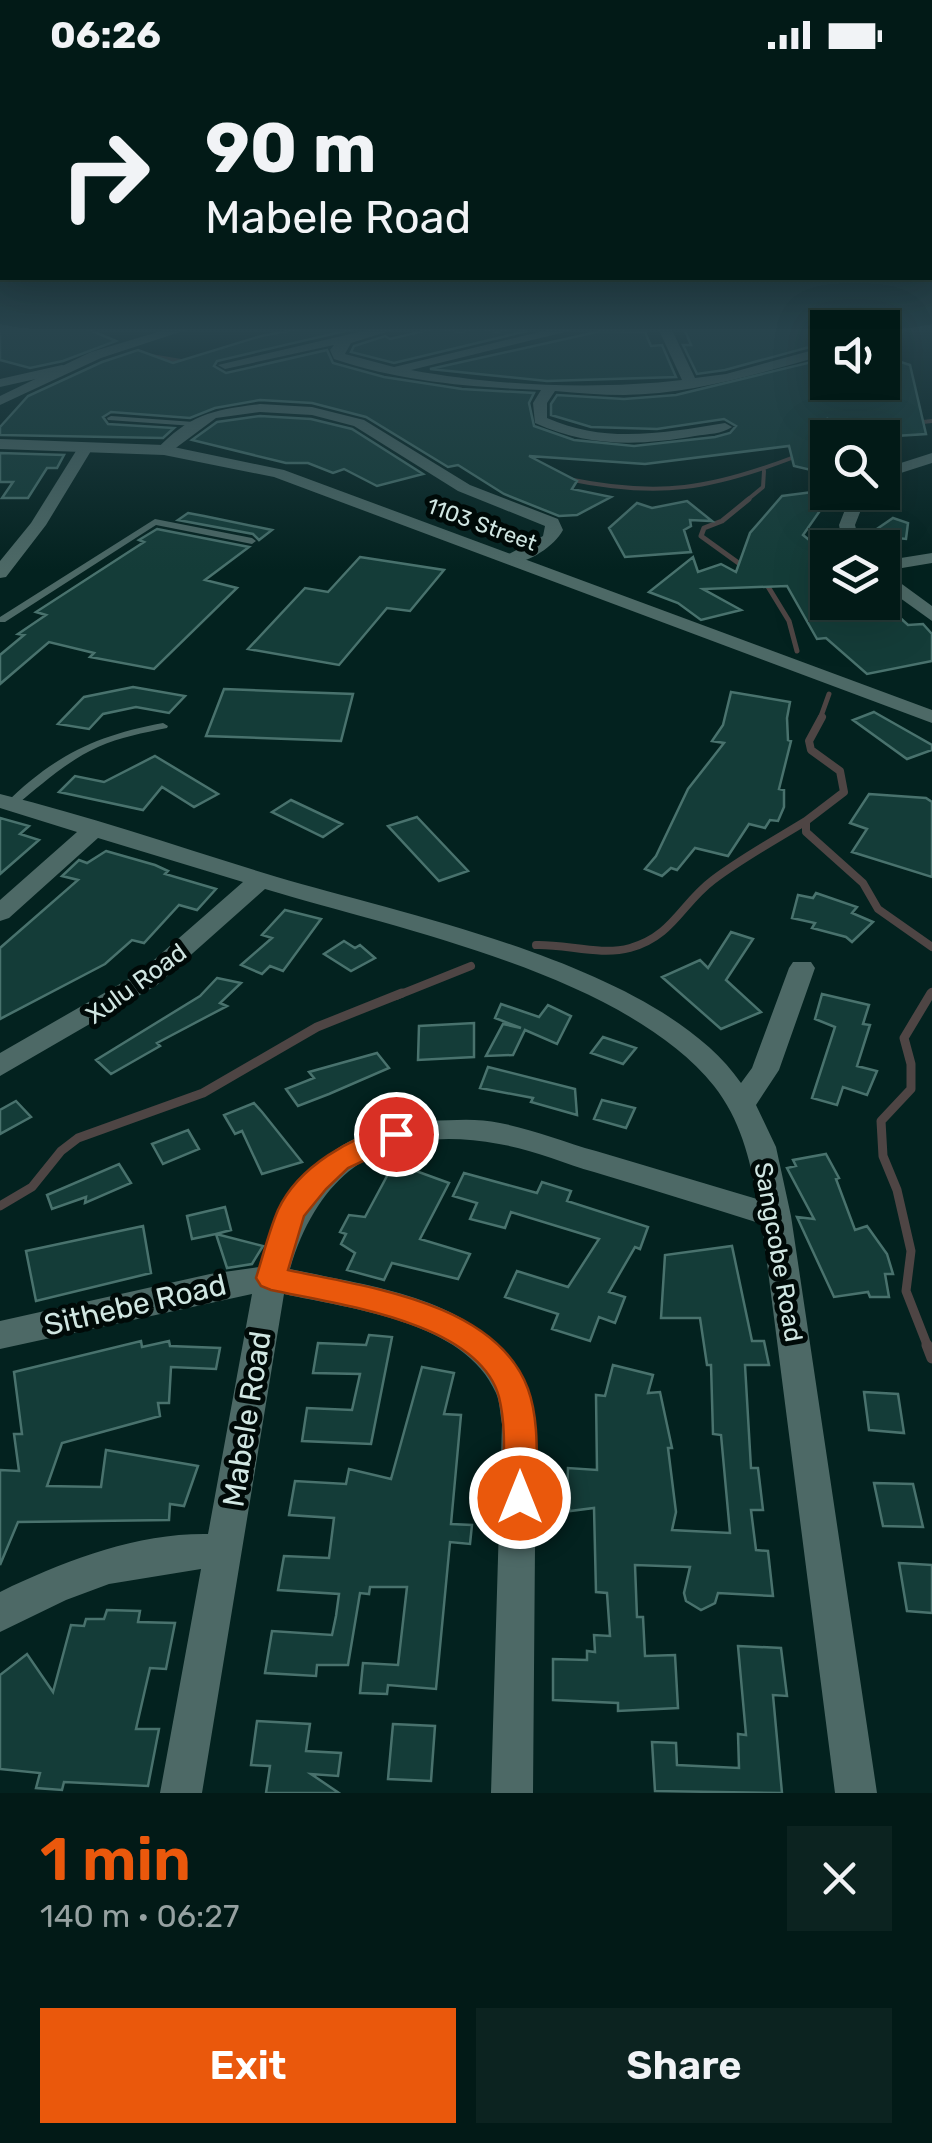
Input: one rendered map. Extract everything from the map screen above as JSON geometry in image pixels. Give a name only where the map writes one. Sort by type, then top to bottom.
[{"type":"street","points":[[164,450],[194,424],[213,414],[257,408]]},
{"type":"street","points":[[267,408],[312,411],[359,423],[464,488],[552,523],[555,530],[550,539],[513,559]]},
{"type":"street","points":[[540,408],[540,420],[569,433],[647,439],[726,427]]},
{"type":"street","name":"1103 Street","points":[[0,444],[164,450],[278,473],[932,717]]},
{"type":"street","points":[[0,573],[38,525],[86,446]]},
{"type":"street","points":[[900,468],[932,458]]},
{"type":"street","points":[[900,563],[932,558]]},
{"type":"street","points":[[900,590],[932,616]]},
{"type":"street","name":"Sangcobe Road","points":[[5,802],[527,960],[616,995],[681,1038],[741,1105],[760,1146],[776,1216],[856,1793]]},
{"type":"street","points":[[0,913],[93,830]]},
{"type":"street","name":"Xulu Road","points":[[0,1066],[148,980],[259,880]]},
{"type":"street","points":[[741,1105],[766,1070],[802,968]]},
{"type":"street","name":"Mabele Road","points":[[181,1793],[271,1278],[292,1212],[338,1160],[396,1134],[429,1129],[499,1133],[776,1216]]},
{"type":"street","points":[[271,1278],[412,1309],[478,1346],[495,1362],[513,1392],[521,1460],[512,1793]]},
{"type":"street","name":"Sithebe Road","points":[[0,1336],[210,1287],[271,1278]]},
{"type":"street","points":[[0,1613],[66,1581],[120,1565],[189,1550],[226,1552]]},
{"type":"lane","points":[[112,418],[194,424]]},
{"type":"lane","points":[[0,634],[5,623],[1,620],[155,522],[252,541]]},
{"type":"lane","points":[[5,802],[103,738],[163,726]]},
{"type":"building","points":[[17,408],[214,408],[190,418],[111,412],[103,417],[108,424],[174,428],[163,438],[0,435],[0,427]]},
{"type":"building","points":[[333,408],[530,408],[534,426],[574,440],[634,446],[715,437],[730,433],[736,426],[724,419],[657,429],[591,427],[551,415],[551,408],[920,408],[926,434],[900,436],[900,420],[810,420],[810,470],[794,466],[789,446],[645,464],[529,456],[577,481],[572,489],[611,497],[577,515],[559,516],[504,494],[458,465],[448,467],[366,417]]},
{"type":"building","points":[[260,416],[311,419],[352,429],[423,474],[377,486],[344,469],[333,473],[308,463],[286,463],[192,440],[217,422]]},
{"type":"building","points":[[0,453],[64,455],[57,468],[47,468],[28,498],[2,498],[13,482],[0,482]]},
{"type":"building","points":[[810,492],[810,510],[820,510],[803,535],[810,541],[810,620],[900,618],[908,625],[923,624],[932,634],[932,661],[867,674],[826,638],[817,639],[787,586],[703,589],[741,610],[701,620],[678,603],[649,592],[693,557],[698,572],[721,564],[736,572],[750,533],[782,496]]},
{"type":"building","points":[[687,501],[712,521],[690,520],[691,526],[684,530],[691,552],[625,557],[609,528],[637,503],[652,508]]},
{"type":"building","points":[[188,513],[272,530],[259,540],[253,534],[178,520]]},
{"type":"building","points":[[893,518],[908,523],[906,539],[900,538],[900,530],[875,530]]},
{"type":"building","points":[[157,529],[249,547],[205,580],[237,588],[154,669],[90,657],[94,653],[49,642],[0,684],[0,655],[24,635],[18,634],[46,615],[36,612],[144,542],[139,540]]},
{"type":"building","points":[[360,557],[444,570],[410,611],[387,608],[339,665],[248,649],[305,588],[328,592]]},
{"type":"building","points":[[133,687],[185,696],[169,713],[136,707],[103,714],[89,729],[58,724],[84,697]]},
{"type":"building","points":[[224,689],[353,694],[341,741],[206,736]]},
{"type":"building","points":[[731,692],[790,702],[787,718],[791,741],[779,789],[784,790],[784,807],[778,821],[770,820],[765,828],[749,824],[728,856],[695,848],[677,870],[671,868],[662,876],[645,869],[656,856],[688,789],[724,743],[712,741],[723,725]]},
{"type":"building","points":[[874,712],[932,745],[932,750],[907,759],[853,720]]},
{"type":"building","points":[[155,756],[218,794],[194,807],[162,787],[143,810],[59,792],[75,776],[104,782]]},
{"type":"building","points":[[869,794],[926,798],[932,802],[932,877],[852,852],[867,829],[850,823]]},
{"type":"building","points":[[291,800],[342,824],[323,837],[272,812]]},
{"type":"building","points":[[417,817],[468,871],[439,881],[388,826]]},
{"type":"building","points":[[0,818],[29,826],[20,834],[39,840],[0,874]]},
{"type":"building","points":[[106,851],[216,889],[197,910],[179,905],[144,943],[132,940],[105,964],[0,1019],[0,948],[78,880],[62,876],[79,860],[87,863]]},
{"type":"building","points":[[816,893],[857,907],[852,913],[873,922],[852,942],[812,928],[815,923],[792,918],[798,895],[813,898]]},
{"type":"building","points":[[285,910],[321,919],[283,971],[270,966],[262,974],[241,965],[272,938],[262,935]]},
{"type":"building","points":[[731,932],[753,939],[726,980],[761,1012],[721,1029],[662,977],[700,960],[708,968]]},
{"type":"building","points":[[344,941],[355,948],[360,945],[375,958],[351,971],[324,954]]},
{"type":"building","points":[[217,978],[241,983],[220,1003],[227,1006],[157,1043],[160,1046],[111,1074],[96,1060],[200,996]]},
{"type":"building","points":[[822,994],[869,1005],[863,1024],[870,1025],[857,1066],[877,1071],[867,1095],[843,1087],[837,1105],[812,1098],[835,1027],[815,1019]]},
{"type":"building","points":[[501,1004],[539,1017],[548,1005],[571,1016],[557,1044],[525,1030],[513,1055],[486,1056],[503,1024],[521,1028],[495,1018]]},
{"type":"building","points":[[474,1023],[474,1057],[418,1060],[419,1026]]},
{"type":"building","points":[[603,1037],[636,1048],[623,1064],[591,1053]]},
{"type":"building","points":[[377,1053],[389,1068],[329,1094],[298,1106],[286,1089],[314,1078],[309,1072]]},
{"type":"building","points":[[488,1067],[575,1089],[577,1115],[531,1102],[533,1098],[480,1088]]},
{"type":"building","points":[[602,1100],[635,1108],[626,1128],[594,1119]]},
{"type":"building","points":[[16,1101],[31,1117],[0,1134],[0,1110]]},
{"type":"building","points":[[254,1103],[302,1162],[262,1174],[242,1131],[235,1134],[224,1115]]},
{"type":"building","points":[[188,1130],[199,1149],[163,1164],[152,1144]]},
{"type":"building","points":[[826,1154],[839,1178],[836,1179],[855,1230],[867,1226],[887,1254],[893,1274],[885,1274],[889,1297],[870,1297],[868,1292],[834,1297],[797,1217],[814,1219],[787,1168],[796,1166],[793,1160]]},
{"type":"building","points":[[394,1163],[449,1183],[420,1239],[470,1254],[458,1279],[392,1263],[384,1280],[347,1270],[355,1253],[341,1244],[346,1234],[340,1232],[349,1215],[365,1217]]},
{"type":"building","points":[[119,1164],[131,1183],[85,1203],[86,1197],[52,1209],[47,1195]]},
{"type":"building","points":[[464,1173],[537,1193],[542,1182],[571,1191],[567,1201],[648,1227],[640,1249],[635,1247],[609,1292],[625,1297],[615,1323],[599,1317],[590,1341],[552,1329],[558,1314],[505,1297],[517,1271],[568,1287],[599,1239],[511,1212],[505,1228],[470,1219],[477,1203],[453,1196]]},
{"type":"building","points":[[225,1207],[231,1230],[192,1239],[187,1216]]},
{"type":"building","points":[[143,1226],[151,1273],[36,1301],[26,1251]]},
{"type":"building","points":[[216,1234],[263,1246],[252,1264],[227,1268]]},
{"type":"building","points":[[732,1246],[752,1341],[764,1341],[769,1365],[745,1365],[751,1468],[758,1468],[763,1510],[751,1510],[756,1550],[768,1551],[773,1596],[718,1593],[715,1603],[701,1610],[686,1601],[690,1567],[635,1565],[637,1617],[643,1617],[645,1656],[675,1655],[678,1708],[618,1711],[618,1703],[553,1700],[553,1659],[587,1660],[587,1651],[595,1652],[594,1635],[610,1636],[607,1593],[596,1592],[594,1508],[570,1511],[567,1495],[568,1468],[597,1470],[596,1395],[605,1396],[613,1365],[653,1375],[648,1393],[660,1392],[672,1448],[668,1448],[676,1512],[672,1530],[730,1533],[721,1435],[713,1434],[711,1365],[707,1365],[700,1318],[661,1318],[665,1255]]},
{"type":"building","points":[[369,1335],[392,1337],[371,1444],[302,1441],[307,1408],[352,1410],[360,1374],[313,1373],[318,1343],[366,1345]]},
{"type":"building","points":[[141,1341],[142,1347],[169,1341],[170,1346],[220,1348],[216,1369],[171,1367],[169,1403],[158,1403],[160,1416],[62,1443],[47,1486],[101,1487],[106,1450],[198,1466],[184,1506],[170,1504],[169,1520],[18,1522],[0,1565],[0,1470],[19,1471],[14,1434],[22,1434],[14,1372]]},
{"type":"building","points":[[422,1367],[454,1373],[444,1414],[461,1415],[451,1524],[472,1525],[470,1544],[450,1542],[436,1689],[388,1685],[387,1694],[360,1693],[363,1663],[398,1665],[407,1587],[370,1587],[369,1594],[360,1593],[348,1665],[317,1665],[316,1676],[265,1673],[272,1631],[332,1635],[336,1616],[339,1594],[278,1590],[284,1556],[329,1558],[334,1518],[289,1515],[295,1481],[346,1484],[349,1469],[391,1479]]},
{"type":"building","points":[[864,1392],[898,1394],[904,1433],[869,1430]]},
{"type":"building","points":[[874,1483],[913,1484],[923,1527],[883,1526]]},
{"type":"building","points":[[899,1563],[932,1565],[932,1613],[907,1611]]},
{"type":"building","points":[[107,1610],[140,1611],[138,1622],[175,1623],[166,1669],[150,1668],[136,1729],[159,1729],[148,1786],[64,1782],[62,1790],[36,1788],[40,1773],[0,1769],[0,1675],[27,1654],[53,1692],[71,1625],[84,1626],[86,1619],[104,1619]]},
{"type":"building","points":[[738,1646],[781,1648],[787,1696],[773,1695],[782,1793],[655,1791],[652,1742],[676,1743],[677,1765],[739,1768],[738,1734],[746,1735]]},
{"type":"building","points":[[257,1721],[310,1724],[306,1751],[341,1753],[338,1776],[311,1774],[339,1793],[266,1793],[270,1766],[251,1765]]},
{"type":"building","points":[[393,1724],[435,1726],[431,1781],[388,1779]]},
{"type":"waterway","points":[[914,423],[932,421]]},
{"type":"waterway","points":[[568,479],[630,488],[684,487],[738,476],[797,456]]},
{"type":"waterway","points":[[746,501],[763,487],[764,471]]},
{"type":"waterway","points":[[744,567],[701,536],[704,528],[722,521],[749,499]]},
{"type":"waterway","points":[[764,580],[789,621],[797,651]]},
{"type":"waterway","points":[[820,719],[829,694]]},
{"type":"waterway","points":[[806,821],[844,792],[840,771],[811,750],[809,741],[822,717]]},
{"type":"waterway","points":[[536,945],[607,951],[645,943],[667,928],[713,880],[806,821]]},
{"type":"waterway","points":[[806,821],[806,832],[863,883],[878,909],[932,947]]},
{"type":"waterway","points":[[396,996],[471,966]]},
{"type":"waterway","points":[[930,996],[932,992]]},
{"type":"waterway","points":[[0,1206],[32,1187],[61,1151],[78,1138],[203,1093],[317,1027],[402,993]]},
{"type":"waterway","points":[[928,1347],[906,1291],[911,1251],[897,1190],[883,1156],[881,1121],[911,1089],[911,1064],[904,1038],[931,993]]},
{"type":"waterway","points":[[927,1345],[932,1358]]},
{"type":"route","points":[[396,1134],[338,1160],[316,1182],[292,1212],[280,1238],[271,1278],[412,1309],[478,1346],[495,1362],[513,1392],[519,1424],[520,1498]]}]
